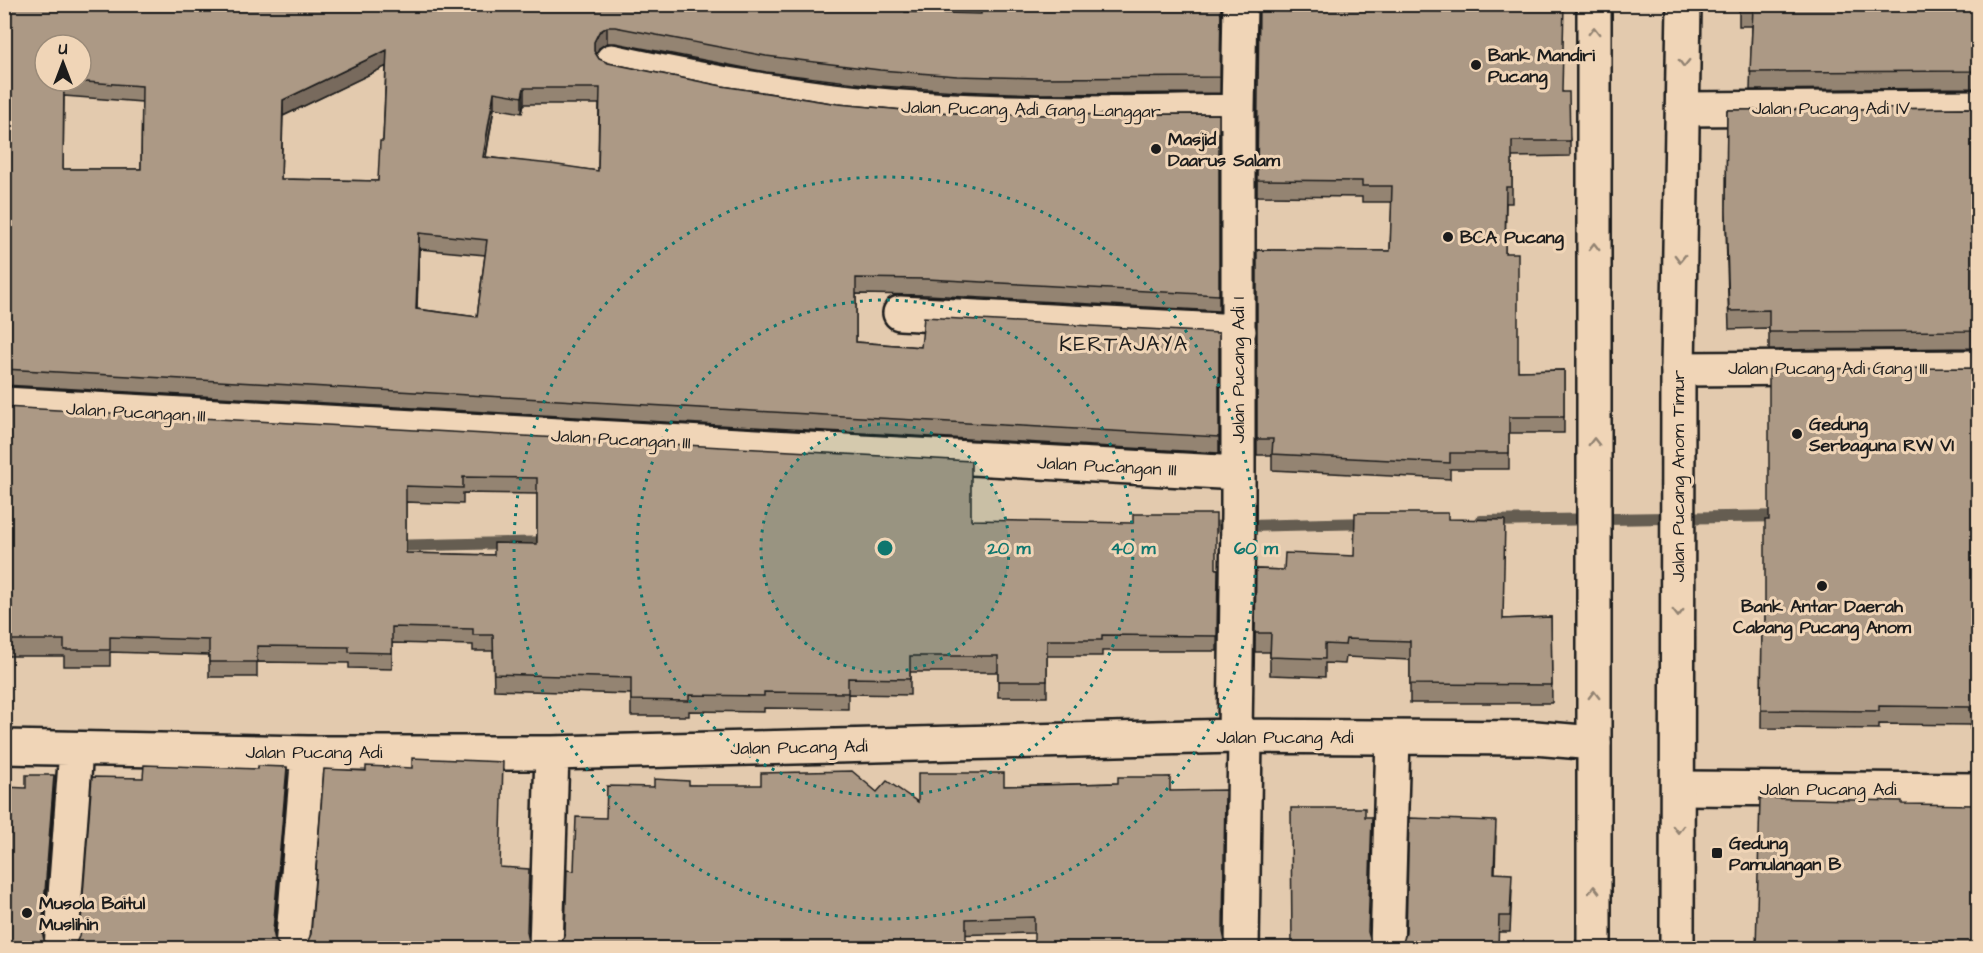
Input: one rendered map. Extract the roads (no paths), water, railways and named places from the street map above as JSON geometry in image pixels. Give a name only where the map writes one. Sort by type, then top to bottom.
[{"type":"street","name":"Jalan Pucang Adi I","points":[[1240,4],[1238,525],[1242,948]]},
{"type":"street","points":[[1594,4],[1594,948]]},
{"type":"street","name":"Jalan Pucang Anom Timur","points":[[1677,948],[1678,369],[1684,4]]},
{"type":"street","name":"Jalan Pucang Adi Gang Langgar","points":[[612,61],[687,78],[790,94],[915,108],[1060,113],[1238,111]]},
{"type":"street","name":"Jalan Pucang Adi IV","points":[[1683,109],[1978,107]]},
{"type":"street","points":[[900,313],[1239,331]]},
{"type":"street","name":"Jalan Pucang Adi Gang III","points":[[1678,369],[1978,367]]},
{"type":"street","name":"Jalan Pucangan III","points":[[4,404],[1238,473]]},
{"type":"street","name":"Jalan Pucang Adi","points":[[4,747],[309,753],[552,753],[1240,736],[1535,738],[1594,742]]},
{"type":"street","points":[[1387,948],[1393,737]]},
{"type":"street","points":[[61,948],[76,750]]},
{"type":"street","points":[[292,948],[309,753]]},
{"type":"street","points":[[546,948],[552,753]]},
{"type":"street","name":"Jalan Pucang Adi","points":[[1678,788],[1978,790]]},
{"type":"waterway","points":[[1481,521],[1785,516]]},
{"type":"waterway","points":[[1202,527],[1371,523]]},
{"type":"waterway","points":[[390,546],[552,542]]},
{"type":"place","name":"Bank Mandiri Pucang","points":[[1476,65]]},
{"type":"place","name":"Masjid Daarus Salam","points":[[1156,149]]},
{"type":"place","name":"BCA Pucang","points":[[1448,237]]},
{"type":"place","name":"Gedung Serbaguna RW VI","points":[[1797,434]]},
{"type":"place","name":"Bank Antar Daerah Cabang Pucang Anom","points":[[1822,586]]},
{"type":"place","name":"Gedung Pamulangan B","points":[[1717,853]]},
{"type":"place","name":"Musola Baitul Muslihin","points":[[27,913]]},
{"type":"district","name":"KERTAJAYA","points":[[1124,344]]}]
